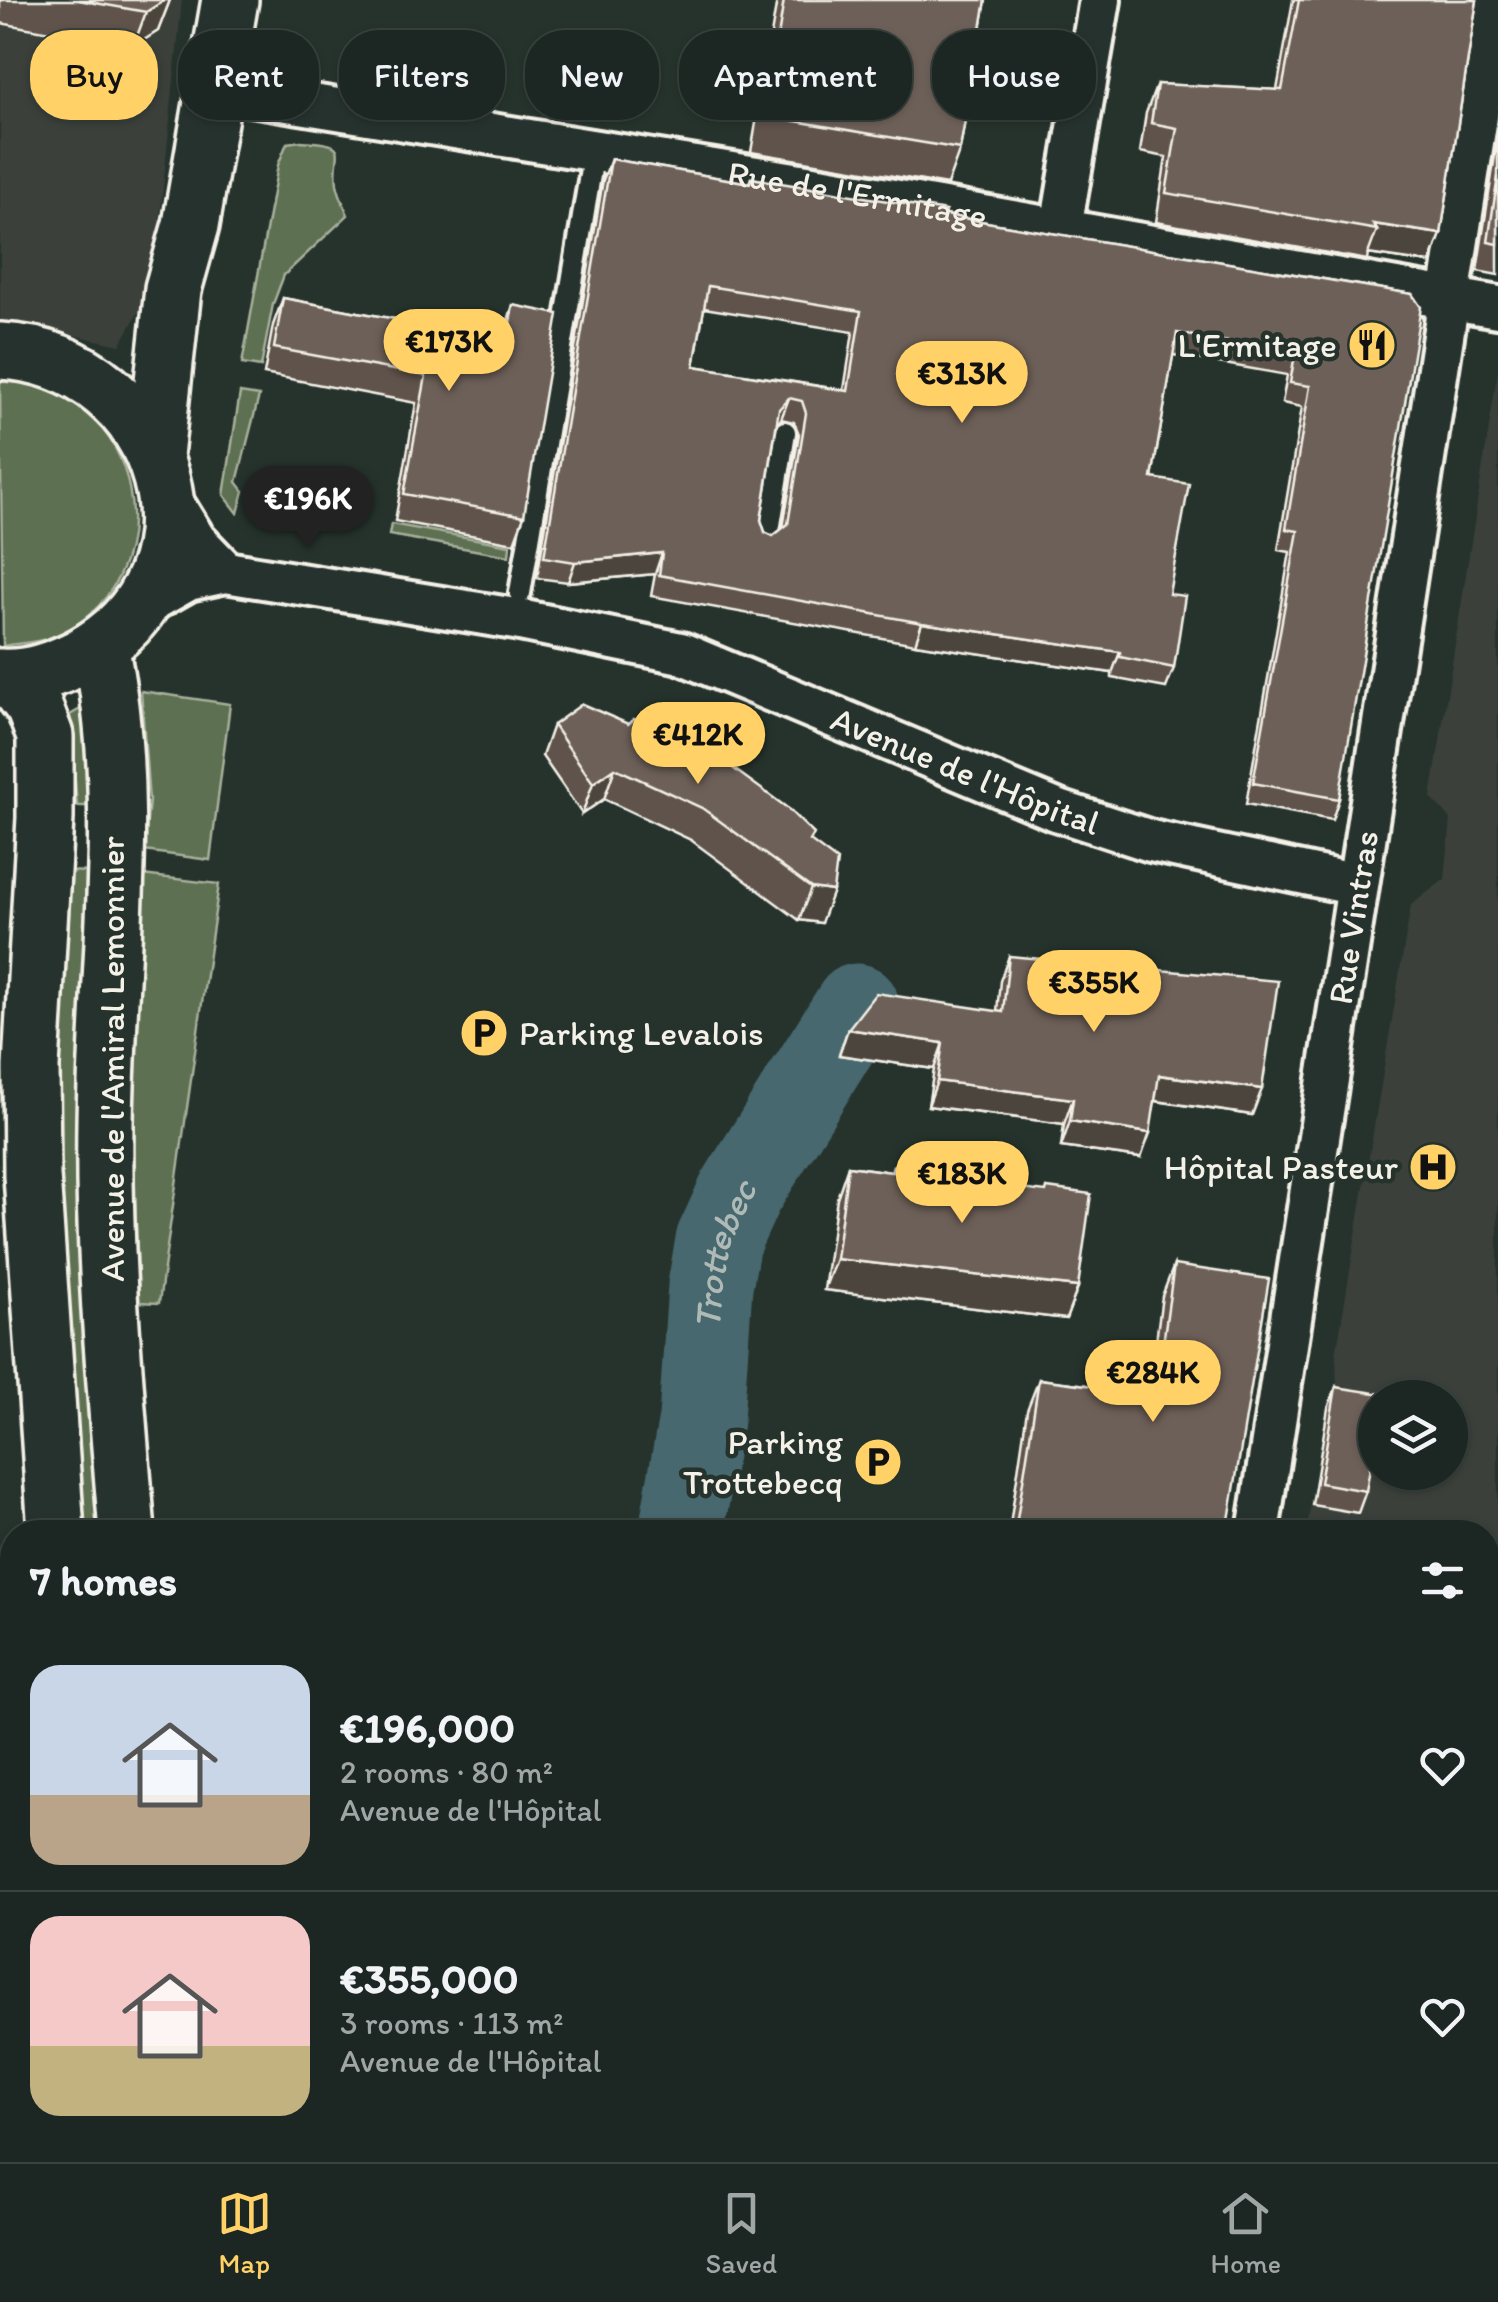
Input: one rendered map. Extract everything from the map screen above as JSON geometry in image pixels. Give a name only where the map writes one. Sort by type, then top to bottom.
[{"type":"main road","points":[[225,30],[230,0]]},
{"type":"main road","points":[[6,677],[58,668],[117,628],[160,557],[166,523],[160,472],[174,290],[191,225],[209,120]]},
{"type":"main road","points":[[93,378],[152,324],[174,290]]},
{"type":"main road","points":[[0,351],[34,354],[93,378],[130,412],[160,472]]},
{"type":"main road","name":"Avenue de l'Amiral Lemonnier","points":[[117,628],[108,685],[116,859],[105,1126],[113,1356],[126,1520]]},
{"type":"main road","name":"Avenue de l'Amiral Lemonnier","points":[[6,677],[34,708],[45,736],[45,818],[31,1049],[32,1175],[55,1520]]},
{"type":"street","points":[[1062,228],[1100,0]]},
{"type":"street","name":"Rue Vintras","points":[[1260,1520],[1495,0]]},
{"type":"street","name":"Rue de l'Ermitage","points":[[319,106],[1062,228],[1498,307]]},
{"type":"street","points":[[160,472],[196,540],[226,572]]},
{"type":"street","name":"Avenue de l'Hôpital","points":[[117,628],[188,580],[226,572],[515,619],[681,653],[1056,810],[1151,842],[1357,885]]},
{"type":"lane","points":[[520,593],[594,151]]},
{"type":"lane","points":[[767,543],[785,432]]},
{"type":"shaded area","points":[[0,0],[182,0],[153,286],[120,345],[41,328],[0,331]]},
{"type":"shaded area","name":"Hôpital Pasteur","points":[[1498,370],[1498,1520],[1308,1520],[1328,1408],[1337,1388],[1336,1355],[1411,905],[1445,879],[1451,819],[1431,798]]},
{"type":"green space","points":[[301,141],[335,147],[337,184],[348,215],[284,275],[273,304],[261,367],[242,364],[278,165],[287,143]]},
{"type":"green space","points":[[0,382],[49,390],[88,413],[115,448],[130,490],[131,534],[119,577],[92,613],[49,638],[3,646]]},
{"type":"green space","points":[[240,393],[259,396],[237,482],[244,491],[238,513],[224,495]]},
{"type":"green space","points":[[391,524],[510,545],[509,556],[389,535]]},
{"type":"green space","points":[[141,691],[230,704],[210,860],[144,851],[149,801]]},
{"type":"green space","points":[[82,708],[90,710],[96,806],[77,806],[70,715]]},
{"type":"green space","points":[[69,871],[86,872],[81,1108],[101,1520],[80,1520],[59,1202],[58,1005]]},
{"type":"green space","points":[[142,875],[219,884],[159,1303],[139,1302],[130,1072]]},
{"type":"building","points":[[78,0],[165,0],[146,12]]},
{"type":"building","points":[[784,0],[986,0],[981,30],[932,30],[932,120],[965,120],[960,149],[789,120],[912,120],[912,30],[779,30]]},
{"type":"building","points":[[1299,0],[1477,0],[1441,234],[1373,224],[1377,230],[1166,193],[1177,128],[1151,123],[1157,84],[1282,90]]},
{"type":"building","points":[[611,159],[750,183],[751,178],[829,191],[946,211],[945,215],[1412,294],[1421,307],[1339,799],[1253,783],[1298,531],[1286,529],[1310,386],[1290,383],[1295,354],[1177,333],[1152,478],[1189,484],[1169,594],[1185,596],[1174,668],[1120,657],[1120,652],[922,623],[659,575],[662,553],[575,562],[544,557]],"holes":[[[708,286],[861,311],[848,391],[694,366]],[[789,398],[802,401],[806,413],[788,524],[773,536],[765,532],[761,520],[779,409]]]},
{"type":"building","points":[[1498,176],[1498,244],[1488,242]]},
{"type":"building","points":[[283,298],[507,340],[513,305],[558,314],[524,516],[404,494],[426,376],[274,348]]},
{"type":"building","points":[[582,704],[628,724],[634,719],[719,758],[786,807],[814,834],[810,841],[837,861],[833,891],[811,888],[702,808],[615,768],[593,783],[553,725]]},
{"type":"building","points":[[1009,956],[1278,981],[1262,1089],[1159,1075],[1150,1133],[1070,1121],[1073,1099],[937,1081],[943,1043],[848,1029],[876,993],[1003,1012]]},
{"type":"building","points":[[848,1166],[892,1172],[893,1166],[979,1177],[978,1184],[1091,1194],[1078,1287],[836,1259]]},
{"type":"building","points":[[1174,1265],[1269,1279],[1229,1520],[1017,1520],[1039,1379],[1156,1394]]},
{"type":"building","points":[[1336,1387],[1358,1390],[1358,1490],[1320,1483]]},
{"type":"waterway","name":"Trottebec","points":[[683,1520],[701,1419],[710,1286],[718,1241],[740,1193],[857,1006]]},
{"type":"place","name":"L'Ermitage","points":[[1372,345]]},
{"type":"place","name":"Parking Levalois","points":[[484,1033]]},
{"type":"place","name":"Hôpital Pasteur","points":[[1433,1167]]},
{"type":"place","name":"Parking Trottebecq","points":[[878,1462]]}]
